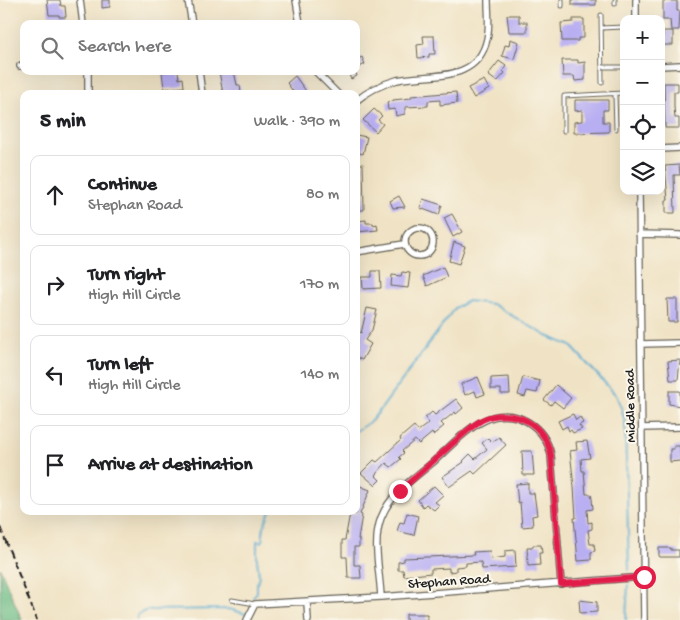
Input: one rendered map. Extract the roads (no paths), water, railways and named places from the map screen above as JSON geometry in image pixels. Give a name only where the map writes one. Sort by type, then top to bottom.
[{"type":"street","points":[[80,0],[82,20]]},
{"type":"street","points":[[188,0],[191,20]]},
{"type":"street","points":[[296,0],[299,20]]},
{"type":"street","points":[[360,98],[368,92],[388,83],[399,80],[450,75],[466,69],[480,56],[487,39],[488,0]]},
{"type":"street","points":[[636,0],[636,15]]},
{"type":"street","points":[[665,66],[680,65]]},
{"type":"street","points":[[88,75],[88,90]]},
{"type":"street","points":[[200,75],[201,90]]},
{"type":"street","points":[[319,75],[334,90]]},
{"type":"street","points":[[665,149],[680,148]]},
{"type":"street","name":"Middle Road","points":[[638,195],[644,620]]},
{"type":"street","points":[[417,228],[422,228],[430,233],[433,242],[431,251],[418,257],[409,253],[404,244],[406,236],[413,229],[417,228]]},
{"type":"street","points":[[639,234],[680,235]]},
{"type":"street","points":[[360,251],[404,244]]},
{"type":"street","points":[[641,344],[680,343]]},
{"type":"street","points":[[381,597],[377,540],[380,523],[386,508],[400,491],[475,424],[500,415],[518,417],[533,425],[545,438],[549,446],[561,584]]},
{"type":"street","points":[[642,428],[680,428]]},
{"type":"street","name":"Stephan Road","points":[[255,604],[381,597],[644,577]]},
{"type":"street","points":[[307,602],[308,620]]},
{"type":"street","points":[[247,620],[255,604]]},
{"type":"lane","points":[[562,0],[562,6]]},
{"type":"lane","points":[[601,15],[602,83]]},
{"type":"lane","points":[[601,28],[620,27]]},
{"type":"lane","points":[[602,68],[620,67]]},
{"type":"lane","points":[[564,131],[564,96],[620,93]]},
{"type":"lane","points":[[615,94],[616,129]]},
{"type":"lane","points":[[232,600],[255,604]]},
{"type":"waterway","points":[[360,428],[371,421],[381,409],[455,308],[468,301],[492,304],[547,336],[571,346],[616,395],[625,422],[629,570]]},
{"type":"waterway","points":[[253,597],[257,592],[259,575],[257,541],[262,542],[264,526],[268,515]]},
{"type":"waterway","points":[[626,620],[628,585]]},
{"type":"waterway","points":[[137,620],[138,614],[148,610],[229,609],[246,614]]},
{"type":"railway","points":[[0,527],[37,620]]}]
